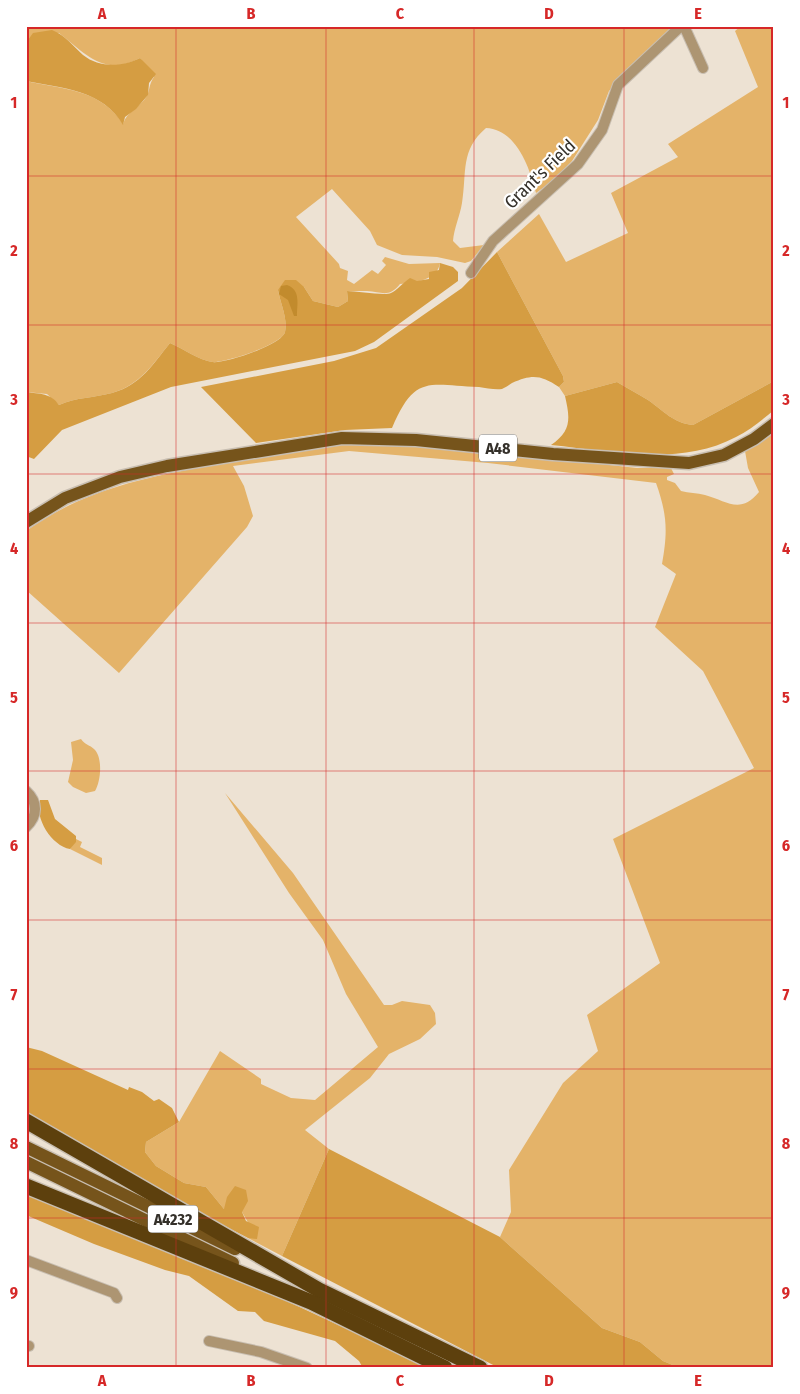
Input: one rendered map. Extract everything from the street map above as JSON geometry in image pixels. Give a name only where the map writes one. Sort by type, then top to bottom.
[{"type":"highway","points":[[26,1122],[315,1296]]},
{"type":"highway","points":[[26,1186],[315,1296]]},
{"type":"highway","name":"A4232","points":[[315,1296],[445,1368]]},
{"type":"highway","name":"A4232","points":[[315,1296],[480,1368]]},
{"type":"main road","name":"A48","points":[[26,522],[65,498],[120,477],[168,466],[342,438],[416,440],[563,455],[688,463],[724,455],[754,439],[774,424]]},
{"type":"main road","name":"A4232","points":[[26,1148],[315,1296]]},
{"type":"main road","name":"A4232","points":[[26,1162],[315,1296]]},
{"type":"street","points":[[682,26],[703,68]]},
{"type":"street","name":"Grant's Field","points":[[471,273],[493,241],[578,164],[602,130],[618,85],[682,26]]},
{"type":"street","points":[[26,791],[32,797],[36,810],[26,827]]},
{"type":"street","points":[[26,1260],[114,1293],[117,1298]]},
{"type":"street","points":[[209,1341],[261,1352],[307,1368]]},
{"type":"shaded area","points":[[26,26],[679,26],[609,91],[598,120],[572,161],[554,180],[536,193],[530,172],[520,152],[506,135],[497,130],[486,128],[478,136],[468,153],[462,203],[453,241],[460,248],[484,245],[471,261],[465,263],[437,257],[402,255],[377,245],[370,231],[332,189],[296,217],[339,264],[340,268],[348,271],[347,280],[354,284],[372,270],[378,274],[386,265],[382,261],[385,257],[409,264],[440,263],[435,274],[424,280],[400,284],[389,293],[347,291],[348,301],[338,307],[313,301],[304,287],[278,290],[286,327],[281,337],[274,342],[252,352],[218,362],[207,361],[170,343],[152,366],[130,385],[112,393],[72,400],[59,405],[47,394],[26,392],[26,81],[80,92],[92,97],[114,112],[123,124],[127,116],[147,96],[154,77],[140,58],[116,65],[105,64],[87,55],[59,33],[29,49],[26,63]]},
{"type":"shaded area","points":[[741,26],[774,26],[774,381],[693,425],[674,419],[648,400],[617,382],[565,396],[559,387],[564,382],[563,376],[497,252],[539,214],[566,262],[628,233],[611,193],[678,157],[668,144],[758,87],[735,31]]},
{"type":"shaded area","points":[[52,30],[65,38],[83,55],[96,62],[111,65],[126,63],[140,58],[156,74],[149,83],[148,95],[136,109],[125,117],[123,125],[115,113],[104,104],[80,92],[26,81],[28,40],[33,33]]},
{"type":"shaded area","points":[[497,252],[563,376],[564,382],[559,387],[547,380],[536,377],[519,380],[503,389],[447,385],[425,386],[408,399],[392,428],[345,430],[256,443],[201,387],[334,361],[376,348],[462,288]]},
{"type":"shaded area","points":[[440,263],[453,267],[458,272],[458,281],[374,342],[355,351],[171,387],[62,430],[34,459],[26,456],[26,392],[49,396],[59,405],[72,400],[112,393],[131,385],[146,373],[170,343],[212,362],[240,357],[264,348],[281,337],[285,332],[285,316],[278,290],[285,280],[296,280],[304,287],[313,301],[338,307],[348,301],[347,291],[388,294],[410,278],[417,281],[429,279],[429,272],[439,270]]},
{"type":"shaded area","points":[[287,285],[296,294],[298,302],[297,316],[294,316],[288,300],[279,294],[281,286]]},
{"type":"shaded area","points":[[774,381],[774,410],[736,437],[714,446],[692,452],[645,454],[551,445],[563,435],[568,424],[565,396],[617,382],[648,400],[674,419],[693,425]]},
{"type":"shaded area","points":[[774,431],[774,1368],[680,1368],[663,1361],[640,1342],[602,1328],[500,1237],[511,1212],[509,1170],[563,1083],[598,1051],[587,1015],[660,963],[613,839],[754,768],[703,671],[655,627],[676,574],[662,564],[666,532],[662,504],[656,483],[488,463],[349,451],[233,466],[244,486],[253,516],[247,527],[119,673],[26,590],[26,531],[68,506],[132,482],[290,450],[343,444],[454,448],[637,468],[671,468],[674,474],[667,477],[667,480],[675,483],[681,491],[705,495],[739,505],[746,503],[759,492],[748,468],[745,451]]},
{"type":"shaded area","points":[[81,739],[94,749],[100,763],[97,787],[95,791],[86,793],[73,787],[68,782],[73,760],[71,742]]},
{"type":"shaded area","points":[[225,793],[293,873],[384,1005],[392,1005],[402,1001],[430,1005],[435,1013],[436,1024],[420,1039],[389,1054],[370,1078],[305,1130],[329,1149],[282,1256],[248,1238],[257,1238],[242,1212],[224,1209],[206,1187],[184,1183],[156,1166],[145,1152],[146,1142],[179,1122],[220,1051],[261,1079],[261,1084],[291,1098],[315,1100],[378,1047],[346,994],[323,940],[289,893]]},
{"type":"shaded area","points":[[40,800],[48,800],[55,819],[76,836],[76,842],[70,849],[57,843],[46,830],[40,815]]},
{"type":"shaded area","points":[[76,839],[82,842],[80,847],[102,858],[102,865],[70,849]]},
{"type":"shaded area","points":[[26,1047],[42,1051],[128,1090],[129,1087],[142,1092],[154,1101],[159,1099],[172,1108],[179,1122],[146,1142],[145,1152],[156,1166],[184,1183],[206,1187],[224,1209],[227,1197],[235,1186],[246,1190],[248,1201],[242,1212],[246,1221],[259,1227],[257,1239],[248,1238],[194,1210],[26,1114]]},
{"type":"shaded area","points":[[329,1149],[500,1237],[602,1328],[640,1342],[663,1361],[680,1368],[499,1368],[282,1256]]},
{"type":"shaded area","points":[[26,1191],[278,1297],[431,1368],[363,1368],[359,1361],[335,1341],[264,1321],[255,1312],[238,1311],[189,1276],[165,1270],[94,1244],[26,1215]]}]
